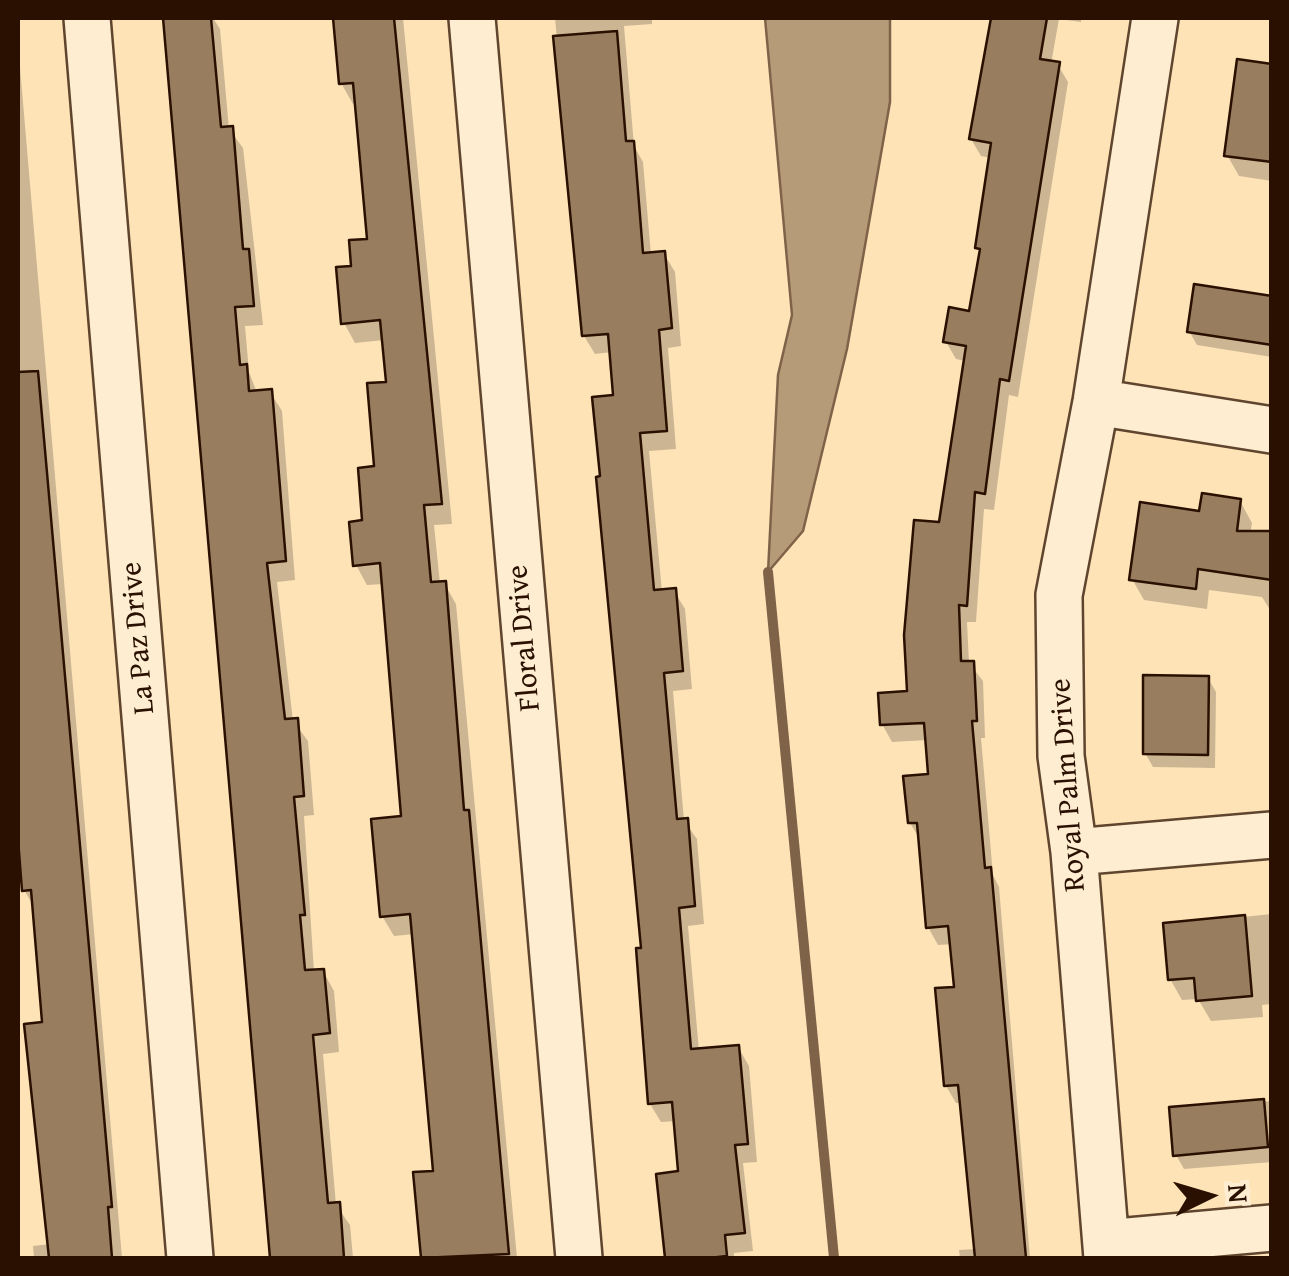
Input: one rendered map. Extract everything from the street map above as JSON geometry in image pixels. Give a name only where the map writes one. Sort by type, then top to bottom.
[{"type":"street","name":"La Paz Drive","points":[[87,18],[190,1258]]},
{"type":"street","name":"Floral Drive","points":[[472,18],[579,1258]]},
{"type":"street","name":"Royal Palm Drive","points":[[1106,1251],[1074,852],[1061,756],[1058,595],[1096,402],[1155,18]]},
{"type":"street","points":[[1096,402],[1272,430]]},
{"type":"street","points":[[1074,852],[1272,835]]},
{"type":"street","points":[[1106,1251],[1272,1228]]},
{"type":"shaded area","points":[[765,18],[890,18],[890,102],[847,349],[803,531],[768,572],[778,375],[792,315]]},
{"type":"building","points":[[163,18],[211,18],[221,127],[233,126],[243,249],[249,249],[254,306],[235,307],[240,365],[247,364],[249,391],[272,389],[286,561],[267,563],[285,719],[298,718],[304,796],[294,797],[305,915],[300,915],[305,970],[324,969],[330,1033],[313,1035],[328,1203],[340,1202],[344,1258],[270,1258]]},
{"type":"building","points":[[333,18],[394,18],[442,504],[424,505],[431,582],[446,581],[464,810],[469,810],[509,1254],[421,1258],[413,1172],[433,1171],[410,914],[380,917],[371,819],[401,816],[380,563],[353,566],[349,522],[362,520],[358,468],[374,466],[367,383],[386,382],[380,320],[341,324],[336,267],[351,266],[349,240],[367,239],[353,83],[339,84]]},
{"type":"building","points":[[991,18],[1047,18],[1040,59],[1060,62],[1009,381],[1000,379],[985,494],[975,492],[967,606],[959,605],[961,661],[974,661],[977,721],[972,721],[985,868],[991,867],[1026,1258],[975,1258],[958,1085],[944,1086],[935,988],[954,987],[948,926],[926,928],[917,823],[908,823],[903,776],[928,774],[924,723],[880,725],[878,693],[907,691],[904,635],[914,520],[939,522],[966,346],[943,342],[949,307],[969,311],[980,249],[975,248],[991,143],[969,139]]},
{"type":"building","points":[[617,31],[626,141],[634,141],[643,253],[665,251],[672,328],[659,330],[667,431],[640,433],[654,590],[676,588],[683,671],[664,673],[677,819],[688,818],[695,906],[679,908],[691,1049],[739,1045],[748,1144],[735,1145],[745,1233],[725,1235],[727,1256],[709,1258],[665,1258],[656,1174],[678,1171],[672,1102],[648,1104],[636,948],[641,948],[596,477],[600,476],[592,397],[613,395],[608,334],[582,336],[553,36]]},
{"type":"building","points":[[1237,59],[1272,64],[1272,162],[1224,156]]},
{"type":"building","points":[[1194,284],[1272,296],[1272,345],[1187,332]]},
{"type":"building","points":[[38,371],[112,1207],[108,1207],[112,1258],[49,1258],[24,1024],[42,1022],[31,890],[22,891],[18,839],[18,372]]},
{"type":"building","points":[[1202,493],[1241,499],[1237,531],[1272,531],[1272,580],[1198,569],[1196,589],[1129,580],[1140,502],[1199,511]]},
{"type":"building","points":[[1143,675],[1209,676],[1208,755],[1143,754]]},
{"type":"building","points":[[1245,915],[1252,996],[1196,1001],[1194,978],[1168,980],[1163,923]]},
{"type":"building","points":[[1264,1099],[1268,1147],[1173,1156],[1169,1107]]},
{"type":"waterway","points":[[768,572],[834,1258]]}]
